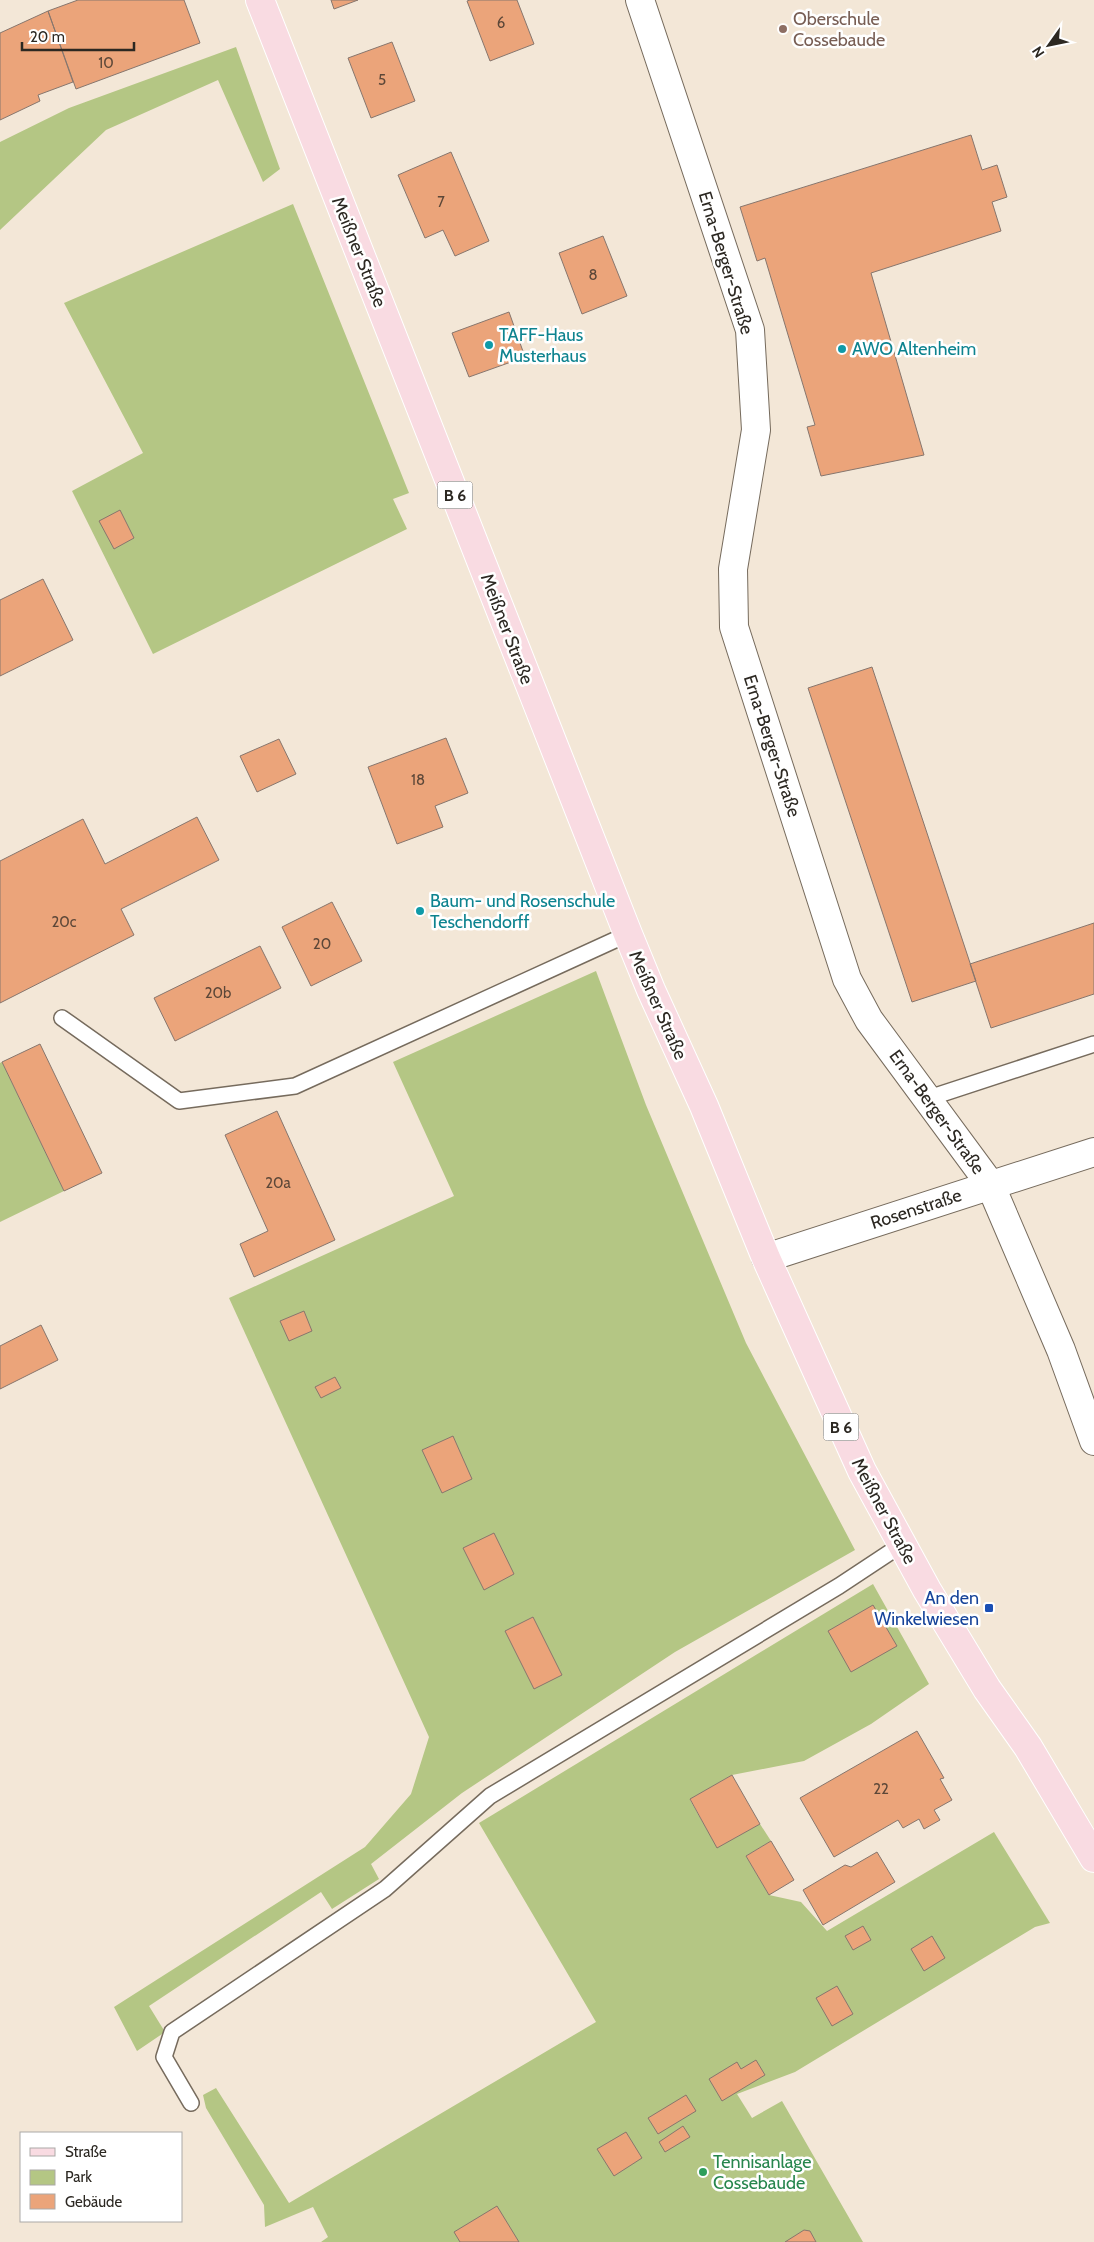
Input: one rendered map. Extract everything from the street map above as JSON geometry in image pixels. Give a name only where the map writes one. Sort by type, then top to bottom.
[{"type":"main road","name":"Meißner Straße","points":[[260,0],[628,934],[651,990],[704,1106],[766,1258],[858,1462],[901,1545],[987,1690],[1028,1747],[1094,1858]]},
{"type":"street","name":"Erna-Berger-Straße","points":[[640,0],[750,330],[756,430],[733,569],[734,627],[847,979],[869,1020],[929,1098],[990,1184],[1061,1350],[1094,1441]]},
{"type":"street","name":"Rosenstraße","points":[[766,1258],[990,1184],[1094,1152]]},
{"type":"lane","points":[[62,1018],[179,1101],[295,1086],[628,934]]},
{"type":"lane","points":[[929,1098],[1094,1044]]},
{"type":"lane","points":[[191,2103],[164,2057],[172,2032],[385,1889],[490,1796],[839,1586],[901,1545]]},
{"type":"green space","points":[[236,47],[280,169],[263,182],[218,80],[106,130],[0,230],[0,142],[69,108]]},
{"type":"green space","points":[[293,204],[409,493],[393,499],[407,529],[153,654],[72,491],[143,453],[64,303]]},
{"type":"green space","points":[[596,971],[646,1105],[746,1343],[855,1550],[675,1652],[462,1793],[371,1864],[379,1879],[332,1909],[321,1892],[149,2006],[165,2032],[137,2051],[114,2007],[365,1847],[411,1794],[429,1737],[229,1298],[454,1196],[393,1062]]},
{"type":"green space","points":[[2,1062],[64,1191],[0,1222],[0,1063]]},
{"type":"green space","points":[[873,1584],[929,1684],[871,1724],[804,1761],[732,1775],[690,1800],[717,1847],[760,1824],[771,1841],[746,1856],[769,1895],[801,1902],[827,1931],[994,1832],[1050,1923],[1035,1927],[795,2072],[737,2094],[752,2118],[782,2101],[863,2242],[321,2242],[328,2237],[313,2207],[265,2227],[264,2205],[206,2108],[203,2095],[216,2088],[289,2203],[596,2022],[479,1823]]},
{"type":"building","points":[[78,0],[184,0],[200,43],[76,89],[48,11]]},
{"type":"building","points":[[331,0],[358,0],[334,9]]},
{"type":"building","points":[[517,0],[534,44],[490,61],[467,1]]},
{"type":"building","points":[[48,11],[73,82],[38,95],[40,101],[0,120],[0,33]]},
{"type":"building","points":[[392,42],[415,101],[371,118],[348,58]]},
{"type":"building","name":"AWO Altenheim","points":[[971,135],[982,170],[997,165],[1007,197],[992,202],[1001,231],[871,273],[924,455],[821,476],[807,427],[815,425],[765,258],[757,261],[740,207]]},
{"type":"building","points":[[451,152],[489,241],[455,256],[443,230],[425,238],[398,175]]},
{"type":"building","points":[[603,236],[627,296],[582,314],[559,253]]},
{"type":"building","name":"TAFF-Haus Musterhaus","points":[[509,312],[525,357],[469,377],[452,333]]},
{"type":"building","points":[[120,510],[134,538],[114,549],[99,521]]},
{"type":"building","points":[[43,579],[73,640],[0,676],[0,600]]},
{"type":"building","points":[[872,667],[976,981],[912,1002],[808,688]]},
{"type":"building","points":[[446,738],[468,793],[435,806],[443,827],[397,844],[368,767]]},
{"type":"building","points":[[279,739],[296,774],[257,792],[240,756]]},
{"type":"building","points":[[197,817],[219,860],[121,909],[134,935],[0,1003],[0,861],[83,819],[105,864]]},
{"type":"building","points":[[332,902],[362,961],[311,986],[282,927]]},
{"type":"building","points":[[1094,923],[1094,994],[991,1028],[970,964]]},
{"type":"building","points":[[260,946],[281,988],[175,1041],[154,998]]},
{"type":"building","points":[[40,1044],[102,1173],[64,1191],[2,1062]]},
{"type":"building","points":[[277,1111],[335,1240],[254,1277],[240,1244],[268,1231],[225,1135]]},
{"type":"building","points":[[304,1311],[312,1331],[289,1341],[280,1321]]},
{"type":"building","points":[[41,1325],[58,1360],[0,1389],[0,1346]]},
{"type":"building","points":[[335,1377],[341,1388],[321,1398],[315,1387]]},
{"type":"building","points":[[453,1436],[472,1479],[442,1493],[422,1450]]},
{"type":"building","points":[[494,1533],[514,1574],[484,1590],[463,1548]]},
{"type":"building","points":[[873,1605],[897,1646],[851,1672],[828,1631]]},
{"type":"building","points":[[533,1617],[562,1675],[534,1689],[505,1631]]},
{"type":"building","points":[[917,1731],[944,1778],[940,1779],[952,1800],[934,1810],[940,1820],[924,1829],[919,1819],[903,1828],[898,1820],[834,1857],[800,1798]]},
{"type":"building","points":[[732,1775],[760,1824],[717,1848],[690,1799]]},
{"type":"building","points":[[771,1841],[794,1880],[769,1895],[746,1856]]},
{"type":"building","points":[[877,1852],[895,1882],[823,1925],[803,1890],[845,1865],[851,1867]]},
{"type":"building","points":[[863,1926],[871,1940],[853,1950],[845,1936]]},
{"type":"building","points":[[932,1936],[945,1958],[924,1971],[911,1949]]},
{"type":"building","points":[[837,1986],[853,2014],[832,2026],[816,1998]]},
{"type":"building","points":[[756,2060],[765,2075],[722,2101],[709,2079],[737,2062],[741,2069]]},
{"type":"building","points":[[686,2095],[696,2111],[658,2134],[648,2118]]},
{"type":"building","points":[[683,2126],[690,2137],[665,2152],[659,2142]]},
{"type":"building","points":[[626,2132],[642,2158],[614,2176],[597,2149]]},
{"type":"building","points":[[497,2206],[519,2242],[460,2242],[454,2232]]},
{"type":"building","points":[[804,2230],[810,2231],[816,2242],[785,2242]]},
{"type":"place","name":"Oberschule Cossebaude","points":[[783,29]]},
{"type":"place","name":"TAFF-Haus Musterhaus","points":[[489,345]]},
{"type":"place","name":"AWO Altenheim","points":[[842,349]]},
{"type":"place","name":"Baum- und Rosenschule Teschendorff","points":[[420,911]]},
{"type":"place","name":"An den Winkelwiesen","points":[[989,1608]]},
{"type":"place","name":"Tennisanlage Cossebaude","points":[[703,2172]]}]
